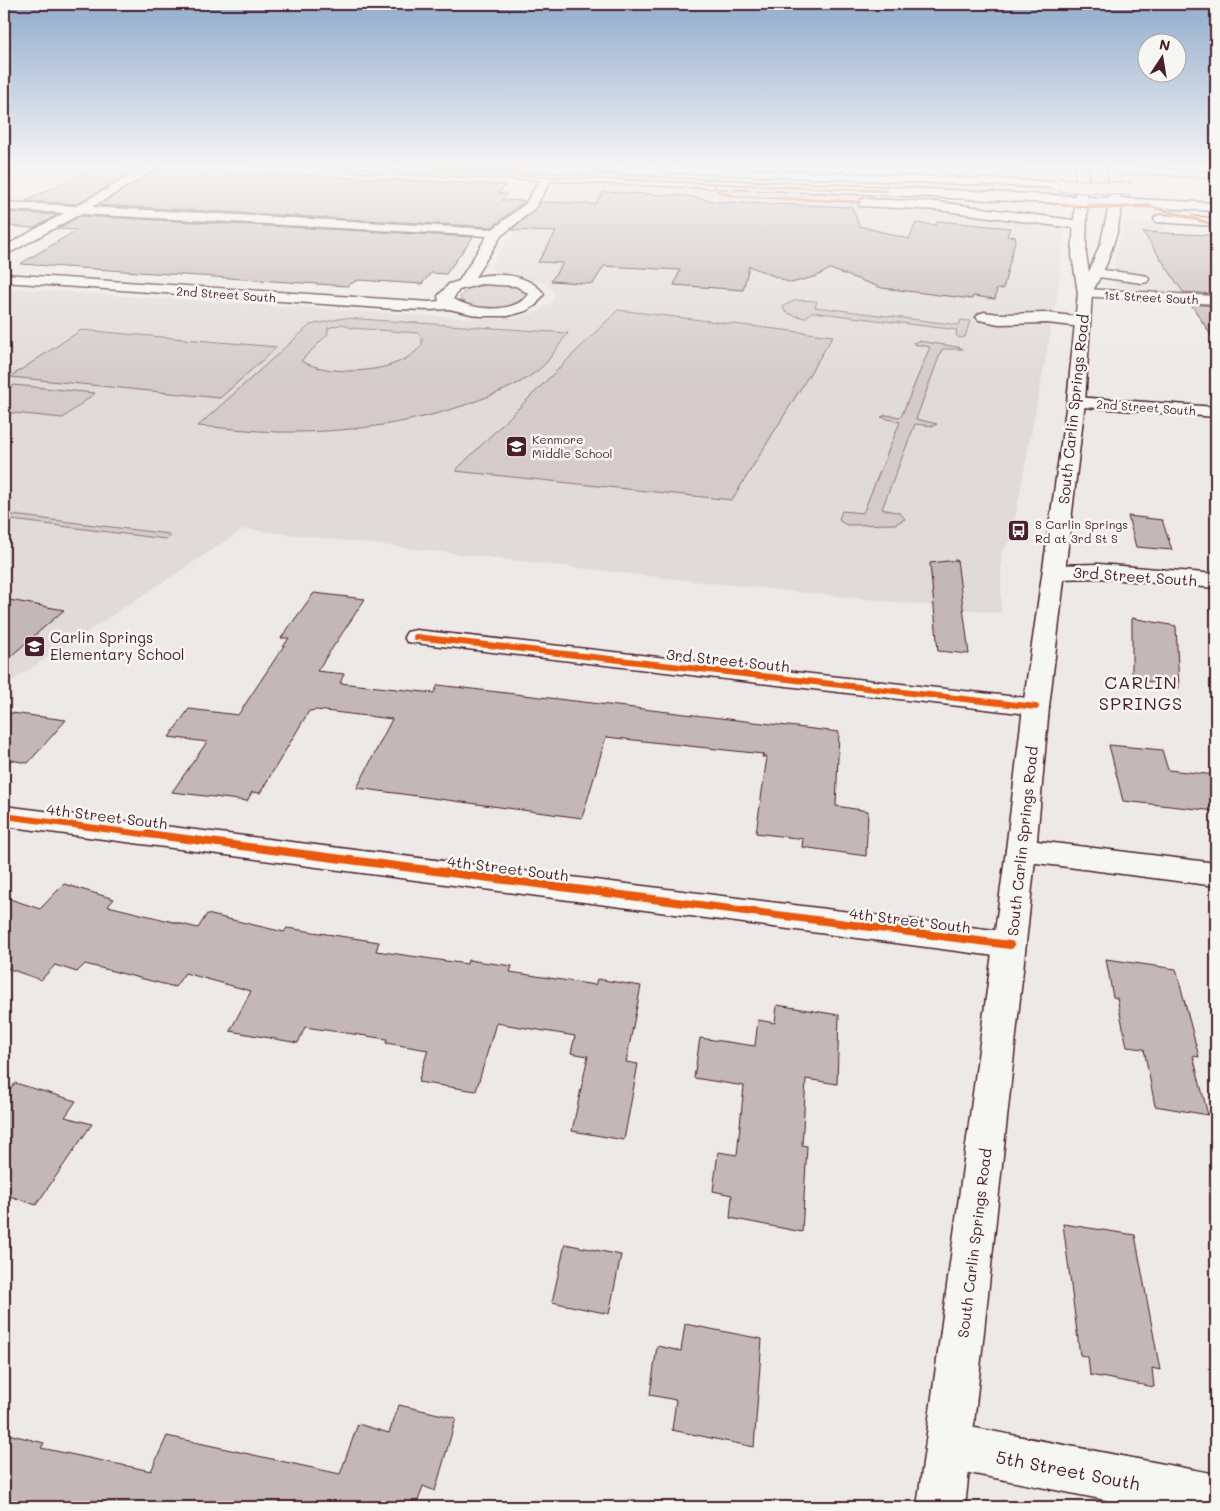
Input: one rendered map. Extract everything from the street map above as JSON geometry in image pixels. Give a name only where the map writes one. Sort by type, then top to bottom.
[{"type":"main road","points":[[4,252],[28,239]]},
{"type":"main road","points":[[449,304],[445,296],[449,290],[465,283],[492,239]]},
{"type":"main road","name":"South Carlin Springs Road","points":[[942,1507],[1010,945],[1036,707],[1088,296],[1079,255],[1080,239]]},
{"type":"main road","points":[[1104,239],[1108,241]]},
{"type":"main road","name":"South Carlin Springs Road","points":[[1088,296],[1109,258],[1108,241]]},
{"type":"main road","name":"2nd Street South","points":[[4,278],[396,305],[430,306],[449,304],[459,309],[494,312],[518,309],[530,304],[538,294],[526,284],[513,281],[490,280],[465,283]]},
{"type":"main road","points":[[984,317],[999,319],[1047,318],[1088,296],[1146,288]]},
{"type":"main road","name":"1st Street South","points":[[1088,296],[1146,288],[1216,300]]},
{"type":"main road","name":"2nd Street South","points":[[1076,402],[1216,412]]},
{"type":"main road","name":"3rd Street South","points":[[1054,572],[1099,571],[1216,581]]},
{"type":"main road","name":"3rd Street South","points":[[416,637],[1036,707]]},
{"type":"main road","name":"4th Street South","points":[[4,816],[1010,945]]},
{"type":"main road","points":[[1021,850],[1216,876]]},
{"type":"main road","name":"5th Street South","points":[[949,1446],[1216,1498]]},
{"type":"shaded area","name":"Kenmore Middle School","points":[[1063,239],[1058,293],[1011,539],[1001,552],[1001,613],[693,581],[244,529],[4,686],[4,288],[465,318],[493,319],[518,317],[539,311],[552,302],[554,293],[546,284],[494,271],[490,266],[508,240]]},
{"type":"shaded area","points":[[1120,239],[1172,239],[1183,256],[1216,257],[1216,294],[1128,289],[1113,285],[1116,252]]},
{"type":"shaded area","points":[[490,285],[517,287],[528,296],[514,305],[496,309],[478,308],[462,301],[460,297],[469,289]]},
{"type":"shaded area","points":[[796,300],[816,301],[815,307],[959,325],[961,320],[970,321],[965,337],[960,338],[956,335],[957,330],[812,312],[805,318],[784,311],[783,306]]},
{"type":"shaded area","points":[[618,310],[833,336],[732,500],[455,471]]},
{"type":"shaded area","points":[[344,318],[568,333],[545,364],[522,381],[487,397],[430,415],[355,429],[329,431],[278,432],[198,426],[310,325]],"holes":[[[343,324],[351,328],[418,333],[422,339],[422,345],[411,355],[398,362],[364,370],[346,371],[329,369],[301,361],[328,334],[328,328]]]},
{"type":"shaded area","points":[[81,330],[277,347],[220,398],[10,377]]},
{"type":"shaded area","points":[[918,341],[963,349],[942,349],[916,419],[937,424],[933,426],[915,424],[882,509],[900,513],[905,519],[895,524],[847,525],[839,519],[842,511],[863,513],[900,422],[881,417],[886,415],[901,417],[930,347],[913,343]]},
{"type":"shaded area","points":[[14,385],[95,393],[63,418],[4,412],[4,392]]},
{"type":"shaded area","points":[[4,514],[169,534],[171,536],[165,539],[4,519]]},
{"type":"building","points":[[63,239],[472,239],[446,274],[431,273],[422,284],[358,280],[347,286],[20,264]]},
{"type":"building","points":[[552,239],[1016,239],[1003,289],[997,289],[995,299],[973,296],[972,299],[882,288],[830,269],[817,276],[791,283],[749,266],[743,290],[674,285],[680,270],[604,266],[593,284],[551,281],[563,263],[538,262]]},
{"type":"building","points":[[1147,239],[1211,239],[1216,246],[1216,294],[1183,292]]},
{"type":"building","points":[[1191,304],[1216,306],[1216,343]]},
{"type":"building","points":[[1128,516],[1162,520],[1172,550],[1136,547]]},
{"type":"building","points":[[957,560],[969,654],[938,651],[930,563]]},
{"type":"building","points":[[314,593],[365,599],[317,671],[344,674],[340,683],[434,693],[438,685],[839,732],[836,806],[868,811],[866,856],[802,847],[803,839],[756,833],[767,757],[762,757],[763,754],[606,737],[582,818],[357,788],[392,719],[317,710],[309,711],[260,793],[252,792],[247,801],[172,792],[207,742],[169,737],[189,709],[238,715],[289,638],[281,638]]},
{"type":"building","points":[[4,599],[64,610],[4,662]]},
{"type":"building","points":[[1132,618],[1176,626],[1179,688],[1132,678]]},
{"type":"building","points":[[4,712],[66,720],[28,763],[4,759]]},
{"type":"building","points":[[1109,745],[1162,750],[1168,770],[1216,775],[1216,811],[1123,801]]},
{"type":"building","points":[[64,884],[114,899],[108,906],[198,928],[207,914],[284,932],[287,928],[379,942],[376,951],[467,964],[468,960],[512,966],[510,972],[595,985],[597,979],[641,986],[626,1062],[638,1064],[624,1140],[572,1131],[588,1056],[571,1053],[575,1036],[496,1023],[476,1091],[418,1082],[428,1050],[386,1043],[387,1039],[305,1027],[298,1043],[230,1031],[251,991],[185,973],[175,987],[85,964],[77,972],[55,965],[41,980],[4,967],[4,897],[40,909]]},
{"type":"building","points":[[1106,959],[1176,969],[1199,1057],[1193,1056],[1208,1115],[1155,1106],[1144,1049],[1127,1047],[1117,998],[1113,997]]},
{"type":"building","points":[[777,1005],[839,1015],[837,1084],[806,1079],[802,1145],[807,1146],[802,1232],[730,1218],[732,1195],[713,1191],[718,1152],[737,1155],[744,1086],[694,1078],[700,1038],[755,1046],[758,1020],[775,1023]]},
{"type":"building","points":[[15,1083],[76,1101],[65,1117],[92,1124],[36,1205],[4,1194],[4,1098]]},
{"type":"building","points":[[1063,1224],[1135,1235],[1160,1370],[1152,1368],[1154,1387],[1090,1375],[1088,1357],[1080,1355]]},
{"type":"building","points":[[565,1244],[621,1255],[609,1314],[552,1302]]},
{"type":"building","points":[[685,1324],[762,1339],[754,1447],[672,1430],[676,1400],[650,1395],[657,1346],[681,1351]]},
{"type":"building","points":[[399,1405],[456,1418],[435,1491],[423,1486],[416,1507],[4,1507],[4,1433],[44,1443],[41,1448],[151,1471],[167,1436],[340,1474],[358,1424],[389,1433]]},
{"type":"cycle path","points":[[416,637],[1036,707]]},
{"type":"cycle path","points":[[4,816],[1010,945]]},
{"type":"place","name":"Kenmore Middle School","points":[[516,446]]},
{"type":"place","name":"S Carlin Springs Rd at 3rd St S","points":[[1019,531]]},
{"type":"place","name":"Carlin Springs Elementary School","points":[[34,646]]},
{"type":"district","name":"CARLIN SPRINGS","points":[[1141,692]]}]
